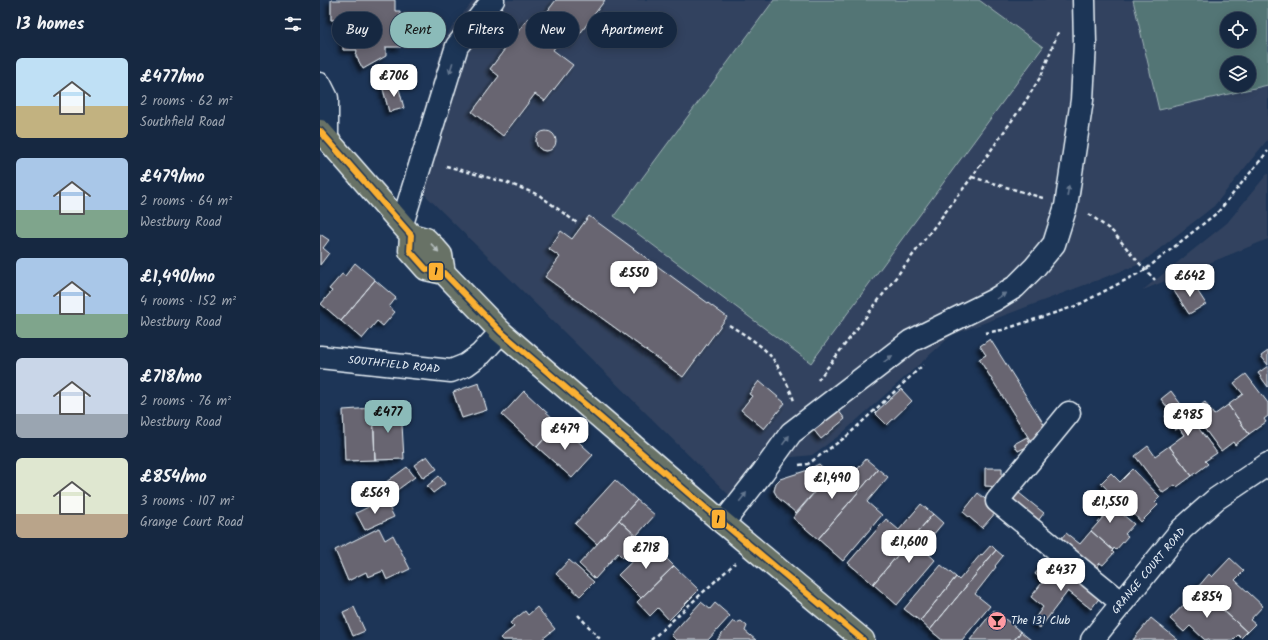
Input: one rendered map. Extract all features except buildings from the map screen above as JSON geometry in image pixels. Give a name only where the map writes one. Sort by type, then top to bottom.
[{"type":"main road","points":[[324,135],[406,230],[426,239],[441,255],[444,273],[501,332],[723,523],[863,640]]},
{"type":"street","points":[[406,230],[420,165],[457,46],[493,0]]},
{"type":"street","points":[[723,523],[792,433],[806,421],[911,341],[994,300],[1015,287],[1035,267],[1054,244],[1066,206],[1082,100],[1085,43],[1084,0]]},
{"type":"street","points":[[320,84],[327,98],[324,135]]},
{"type":"street","name":"SOUTHFIELD ROAD","points":[[320,357],[451,371],[466,365],[481,354],[501,332]]},
{"type":"street","points":[[1069,413],[997,501],[1122,604]]},
{"type":"street","name":"GRANGE COURT ROAD","points":[[1092,640],[1182,529],[1216,499],[1268,464]]},
{"type":"path","points":[[815,383],[972,177],[1025,102],[1041,76],[1059,32],[1060,24]]},
{"type":"path","points":[[980,334],[1002,330],[1076,306],[1145,270],[1218,212],[1268,151]]},
{"type":"path","points":[[420,165],[508,183],[539,195],[578,223]]},
{"type":"path","points":[[729,325],[747,336],[768,352],[788,388],[796,408],[806,421]]},
{"type":"path","points":[[763,472],[808,464],[847,436],[927,361]]},
{"type":"path","points":[[651,640],[752,547]]},
{"type":"path","points":[[578,615],[601,640]]},
{"type":"shaded area","points":[[474,0],[1268,0],[1268,139],[1214,206],[1140,264],[952,335],[840,435],[812,455],[764,460],[733,499],[404,174],[442,48],[446,48],[446,35],[454,25],[454,48],[518,48],[518,12],[464,12]]},
{"type":"shaded area","points":[[1268,173],[1268,239],[1143,290],[1227,223]]},
{"type":"green space","points":[[774,0],[979,0],[1043,47],[811,363],[614,216]]},
{"type":"green space","points":[[1133,0],[1268,0],[1268,85],[1256,88],[1256,56],[1220,56],[1220,92],[1237,92],[1159,110]]},
{"type":"transit line","name":"1","points":[[320,131],[411,235],[410,251],[426,269],[444,273],[501,332],[723,523],[863,640]]},
{"type":"place","name":"The 131 Club","points":[[997,621]]}]
